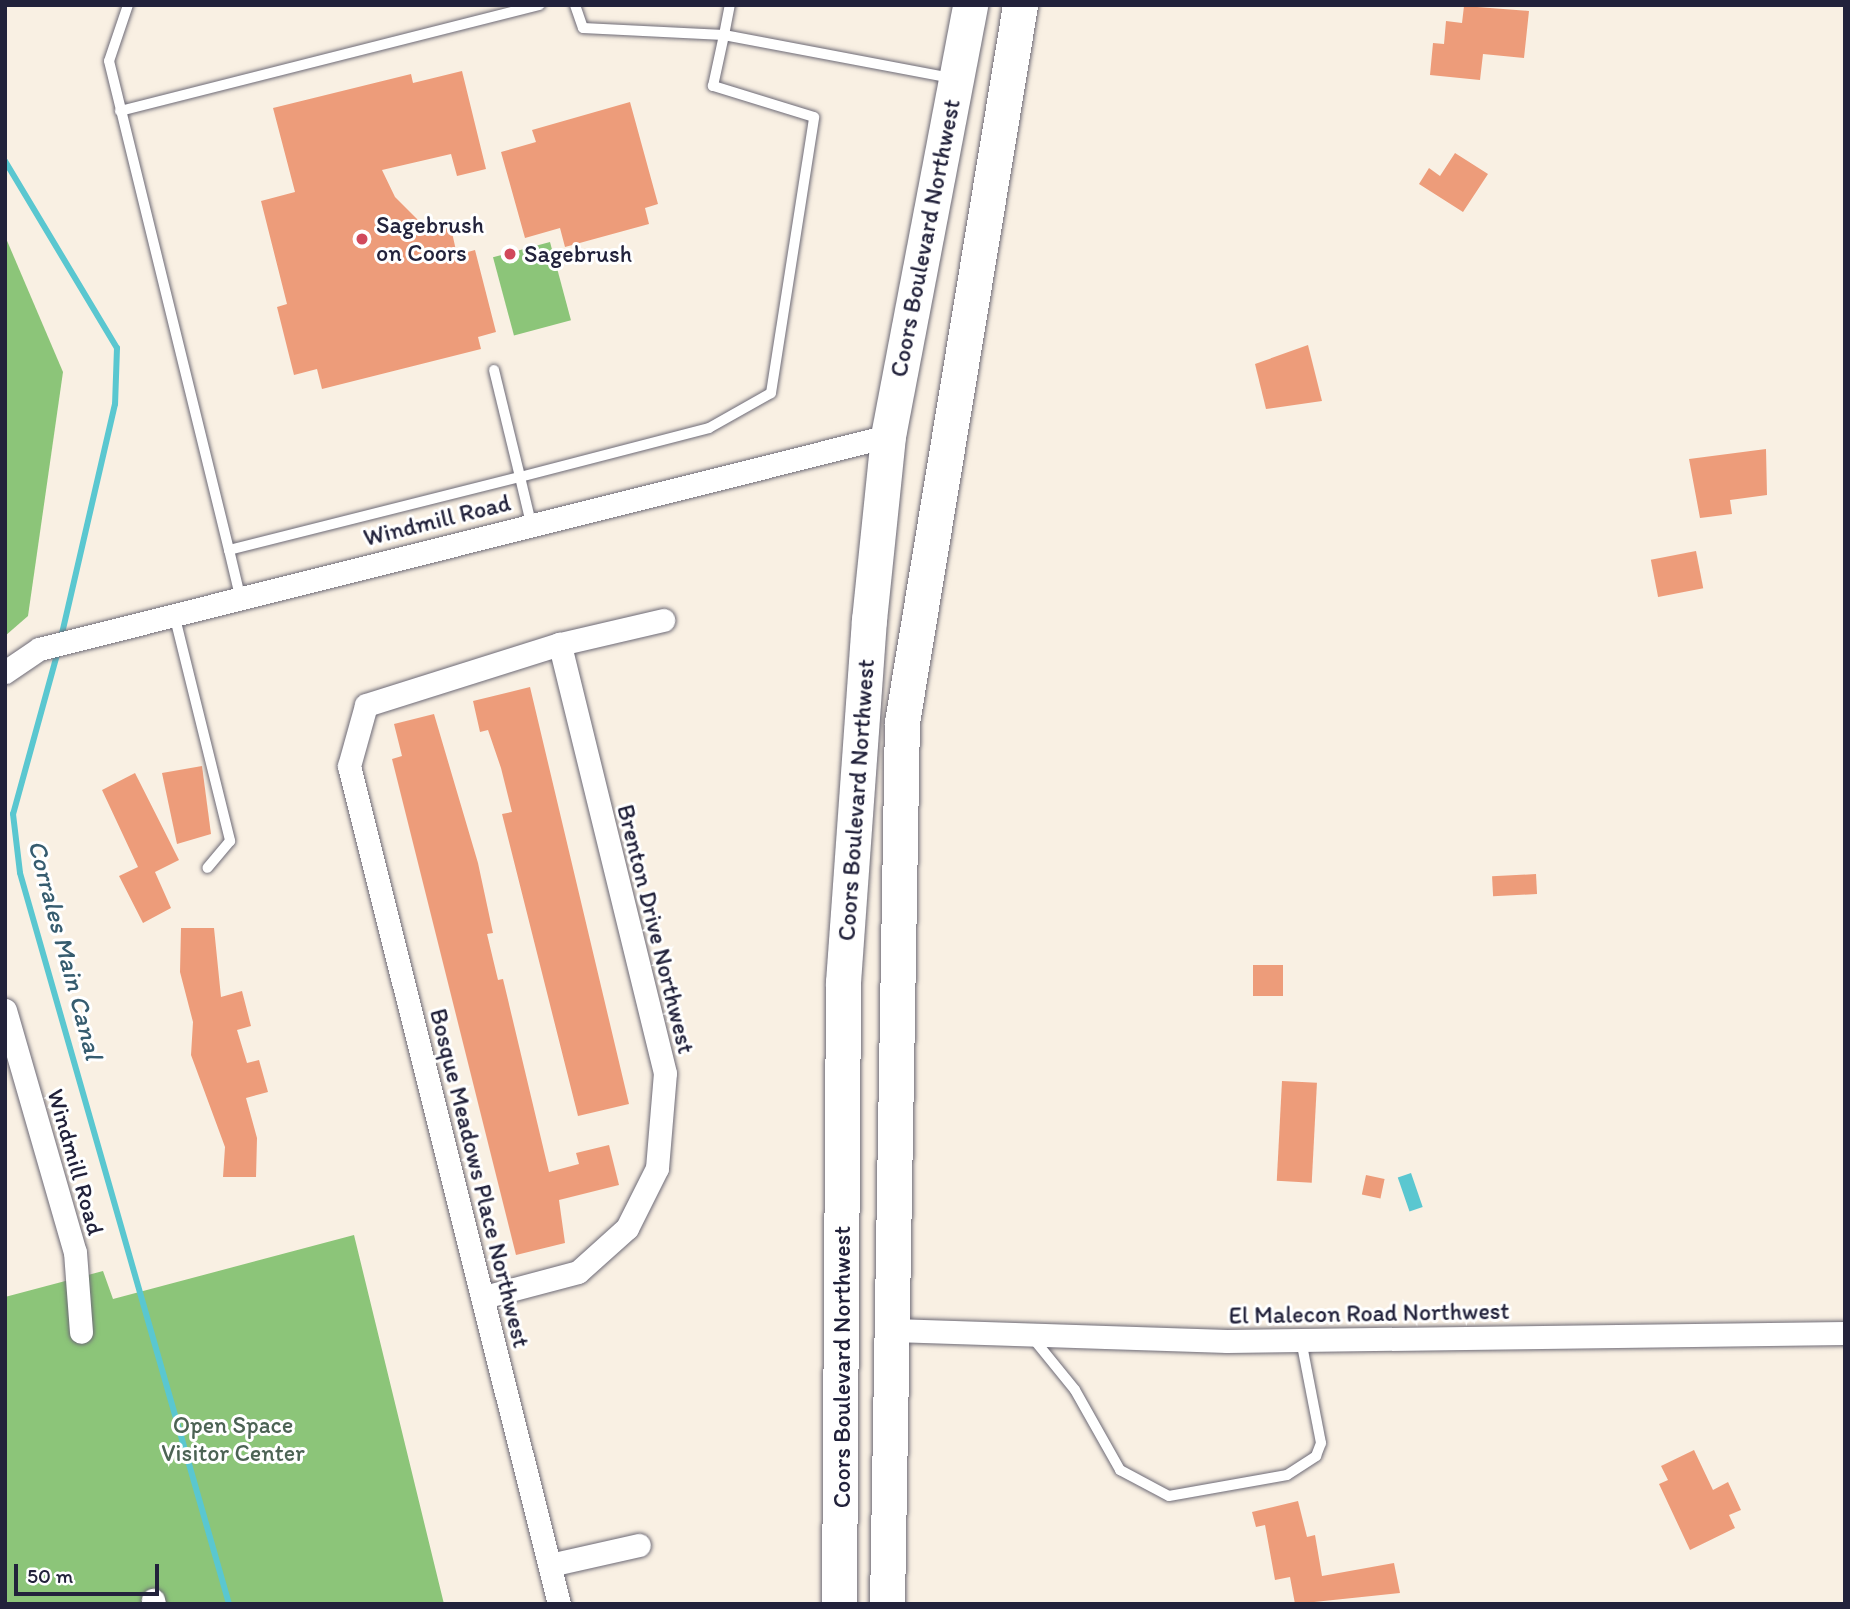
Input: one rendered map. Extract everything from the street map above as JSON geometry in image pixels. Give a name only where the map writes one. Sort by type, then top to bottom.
[{"type":"main road","name":"Coors Boulevard Northwest","points":[[839,1604],[843,982],[888,436],[970,5]]},
{"type":"main road","name":"Coors Boulevard Northwest","points":[[887,1604],[902,722],[1020,5]]},
{"type":"street","name":"Windmill Road","points":[[5,672],[39,649],[78,644],[240,596],[888,436]]},
{"type":"street","points":[[560,644],[663,620]]},
{"type":"street","name":"Bosque Meadows Place Northwest","points":[[559,1604],[349,766],[366,705],[560,644]]},
{"type":"street","name":"Brenton Drive Northwest","points":[[484,1297],[578,1272],[627,1228],[657,1168],[664,1073],[560,644]]},
{"type":"street","name":"Windmill Road","points":[[5,1010],[75,1252],[81,1332]]},
{"type":"street","name":"El Malecon Road Northwest","points":[[893,1330],[1301,1340],[1845,1334]]},
{"type":"street","points":[[550,1564],[639,1545]]},
{"type":"lane","points":[[128,5],[109,61],[240,596]]},
{"type":"lane","points":[[120,111],[540,5]]},
{"type":"lane","points":[[575,5],[583,27],[724,35],[955,78]]},
{"type":"lane","points":[[229,550],[709,428],[771,393],[814,117],[713,86],[730,5]]},
{"type":"lane","points":[[494,370],[531,523]]},
{"type":"lane","points":[[174,614],[230,841],[207,868]]},
{"type":"lane","points":[[1030,1335],[1075,1390],[1120,1470],[1168,1496],[1287,1475],[1316,1456],[1321,1443],[1301,1340]]},
{"type":"green space","points":[[5,236],[63,372],[28,616],[5,636]]},
{"type":"green space","points":[[550,242],[571,320],[514,336],[493,257]]},
{"type":"green space","name":"Open Space Visitor Center","points":[[354,1235],[444,1604],[5,1604],[5,1297],[103,1271],[113,1299]]},
{"type":"water","points":[[1411,1173],[1423,1207],[1409,1212],[1398,1178]]},
{"type":"building","points":[[1464,6],[1529,11],[1524,58],[1483,54],[1480,80],[1430,75],[1433,43],[1444,44],[1446,21],[1462,23]]},
{"type":"building","name":"Sagebrush on Coors","points":[[462,71],[486,169],[457,176],[451,154],[382,170],[395,197],[424,226],[451,228],[457,255],[475,250],[496,332],[478,337],[481,349],[322,389],[317,369],[294,375],[277,307],[287,304],[261,201],[295,192],[273,108],[411,74],[413,83]]},
{"type":"building","points":[[630,102],[658,204],[645,208],[649,224],[565,247],[560,228],[525,238],[501,152],[536,142],[532,130]]},
{"type":"building","points":[[1455,153],[1488,174],[1463,212],[1419,184],[1429,168],[1440,176]]},
{"type":"building","points":[[1308,345],[1322,401],[1266,409],[1255,364]]},
{"type":"building","points":[[1766,449],[1767,495],[1730,500],[1732,514],[1700,518],[1689,459]]},
{"type":"building","points":[[1696,551],[1703,588],[1658,597],[1651,560]]},
{"type":"building","points":[[530,687],[629,1104],[578,1116],[502,814],[512,812],[501,768],[488,730],[480,732],[473,701]]},
{"type":"building","points":[[434,714],[478,863],[493,933],[487,934],[498,980],[503,979],[549,1172],[579,1164],[576,1153],[609,1145],[619,1185],[559,1200],[565,1243],[516,1255],[392,759],[402,756],[394,724]]},
{"type":"building","points":[[202,766],[211,834],[177,844],[162,773]]},
{"type":"building","points":[[135,773],[179,860],[155,872],[171,908],[143,923],[119,876],[138,867],[102,790]]},
{"type":"building","points":[[1536,874],[1537,894],[1493,896],[1492,876]]},
{"type":"building","points":[[181,928],[214,928],[221,997],[242,991],[251,1026],[237,1030],[247,1063],[259,1060],[268,1092],[246,1098],[257,1138],[256,1177],[223,1177],[225,1147],[191,1055],[193,1022],[180,972]]},
{"type":"building","points":[[1253,965],[1283,965],[1283,996],[1253,996]]},
{"type":"building","points":[[1282,1081],[1317,1083],[1312,1183],[1277,1181]]},
{"type":"building","points":[[1366,1175],[1385,1179],[1380,1199],[1362,1195]]},
{"type":"building","points":[[1694,1450],[1713,1490],[1728,1482],[1741,1510],[1729,1515],[1735,1528],[1690,1550],[1659,1484],[1668,1480],[1661,1466]]},
{"type":"building","points":[[1298,1501],[1307,1537],[1315,1535],[1322,1576],[1394,1563],[1400,1593],[1295,1604],[1290,1577],[1275,1580],[1265,1525],[1256,1527],[1252,1512]]},
{"type":"waterway","name":"Corrales Main Canal","points":[[5,161],[117,348],[115,404],[61,637]]},
{"type":"waterway","name":"Corrales Main Canal","points":[[58,651],[13,814],[20,873],[229,1604]]},
{"type":"place","name":"Sagebrush on Coors","points":[[362,239]]},
{"type":"place","name":"Sagebrush","points":[[510,254]]}]
